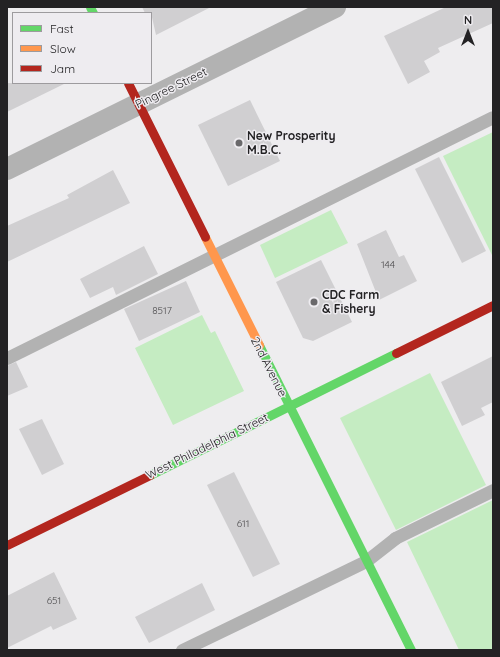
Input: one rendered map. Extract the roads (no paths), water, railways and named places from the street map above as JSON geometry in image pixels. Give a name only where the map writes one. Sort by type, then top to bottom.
[{"type":"street","name":"Pingree Street","points":[[7,169],[335,7]]},
{"type":"street","name":"2nd Avenue","points":[[128,84],[411,650]]},
{"type":"street","name":"West Philadelphia Street","points":[[7,544],[493,305]]},
{"type":"lane","points":[[7,358],[493,117]]},
{"type":"lane","points":[[182,650],[366,561],[395,538],[493,490]]},
{"type":"place","name":"New Prosperity M.B.C.","points":[[239,143]]},
{"type":"place","name":"CDC Farm & Fishery","points":[[314,302]]}]
